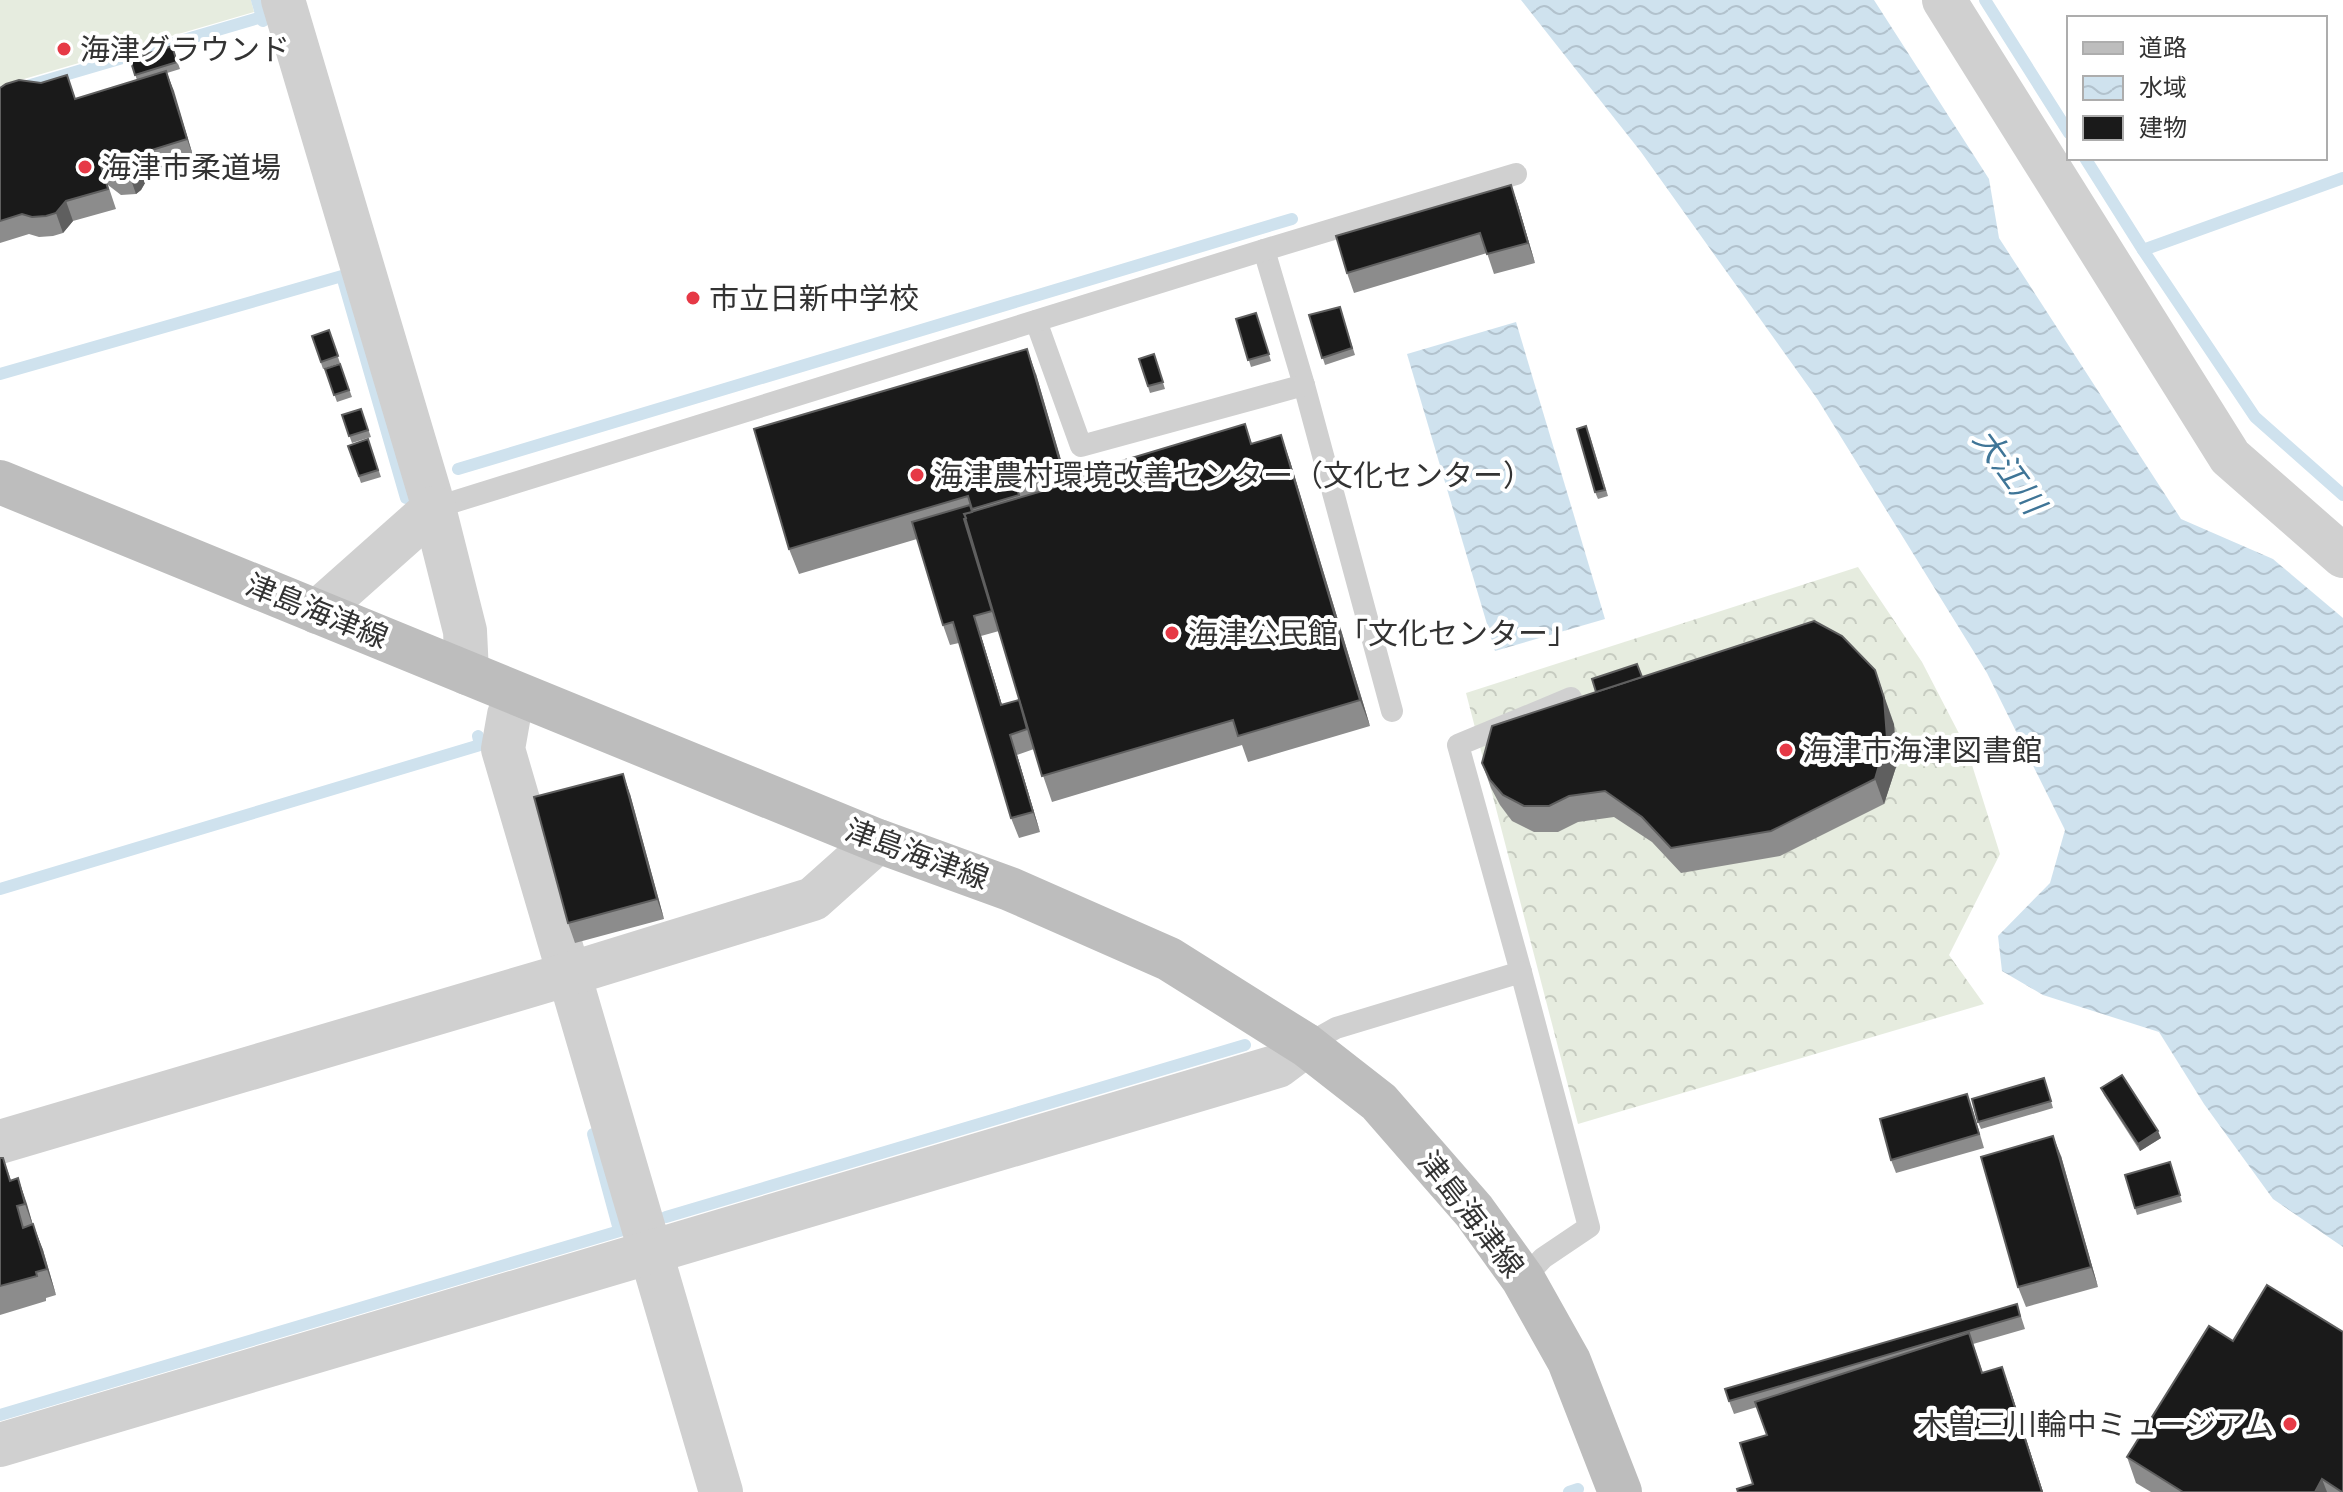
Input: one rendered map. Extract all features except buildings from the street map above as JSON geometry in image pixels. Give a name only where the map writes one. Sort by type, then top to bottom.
[{"type":"main road","name":"津島海津線","points":[[0,482],[878,841],[1010,889],[1169,959],[1306,1045],[1379,1102],[1474,1211],[1523,1279],[1569,1361],[1620,1492]]},
{"type":"street","points":[[283,0],[434,508],[465,631],[467,673]]},
{"type":"street","points":[[1944,0],[2230,457],[2343,556]]},
{"type":"street","points":[[317,612],[434,508]]},
{"type":"street","points":[[518,695],[509,715],[503,749],[721,1492]]},
{"type":"street","points":[[0,1142],[813,899],[878,841]]},
{"type":"street","points":[[0,1445],[1278,1066],[1306,1045]]},
{"type":"lane","points":[[434,508],[1516,174]]},
{"type":"lane","points":[[1264,250],[1304,385],[1392,711]]},
{"type":"lane","points":[[1036,321],[1081,446],[1304,385]]},
{"type":"lane","points":[[1523,1279],[1543,1258],[1589,1227],[1458,745],[1571,698]]},
{"type":"lane","points":[[1306,1045],[1336,1028],[1521,972]]},
{"type":"green space","name":"海津グラウンド","points":[[0,0],[251,0],[254,12],[0,86]]},
{"type":"green space","points":[[1858,567],[1922,662],[1967,749],[2000,854],[1949,955],[1984,1004],[1578,1124],[1466,693]]},
{"type":"water","name":"大江川","points":[[1521,0],[1874,0],[1989,179],[1999,238],[2181,519],[2273,559],[2343,618],[2343,1247],[2273,1199],[2204,1104],[2159,1032],[2043,995],[2002,971],[1998,936],[2050,883],[2065,830],[1987,673],[1818,400],[1641,152]]},
{"type":"water","points":[[1516,322],[1605,619],[1495,651],[1407,354]]},
{"type":"waterway","points":[[257,0],[263,21]]},
{"type":"waterway","points":[[1985,0],[2067,130]]},
{"type":"waterway","points":[[0,94],[262,17]]},
{"type":"waterway","points":[[2086,160],[2255,417],[2343,495]]},
{"type":"waterway","points":[[2143,250],[2343,178]]},
{"type":"waterway","points":[[458,469],[1292,219]]},
{"type":"waterway","points":[[0,374],[342,276],[406,498]]},
{"type":"waterway","points":[[0,889],[480,745],[478,736]]},
{"type":"waterway","points":[[666,1217],[1245,1045]]},
{"type":"waterway","points":[[593,1134],[619,1230]]},
{"type":"waterway","points":[[0,1415],[633,1227]]},
{"type":"waterway","points":[[1569,1492],[1578,1489]]},
{"type":"place","name":"海津グラウンド","points":[[64,49]]},
{"type":"place","name":"海津市柔道場","points":[[85,167]]},
{"type":"place","name":"市立日新中学校","points":[[693,298]]},
{"type":"place","name":"海津農村環境改善センター（文化センター）","points":[[917,475]]},
{"type":"place","name":"海津公民館「文化センター」","points":[[1172,633]]},
{"type":"place","name":"海津市海津図書館","points":[[1786,750]]},
{"type":"place","name":"木曽三川輪中ミュージアム","points":[[2290,1424]]}]
